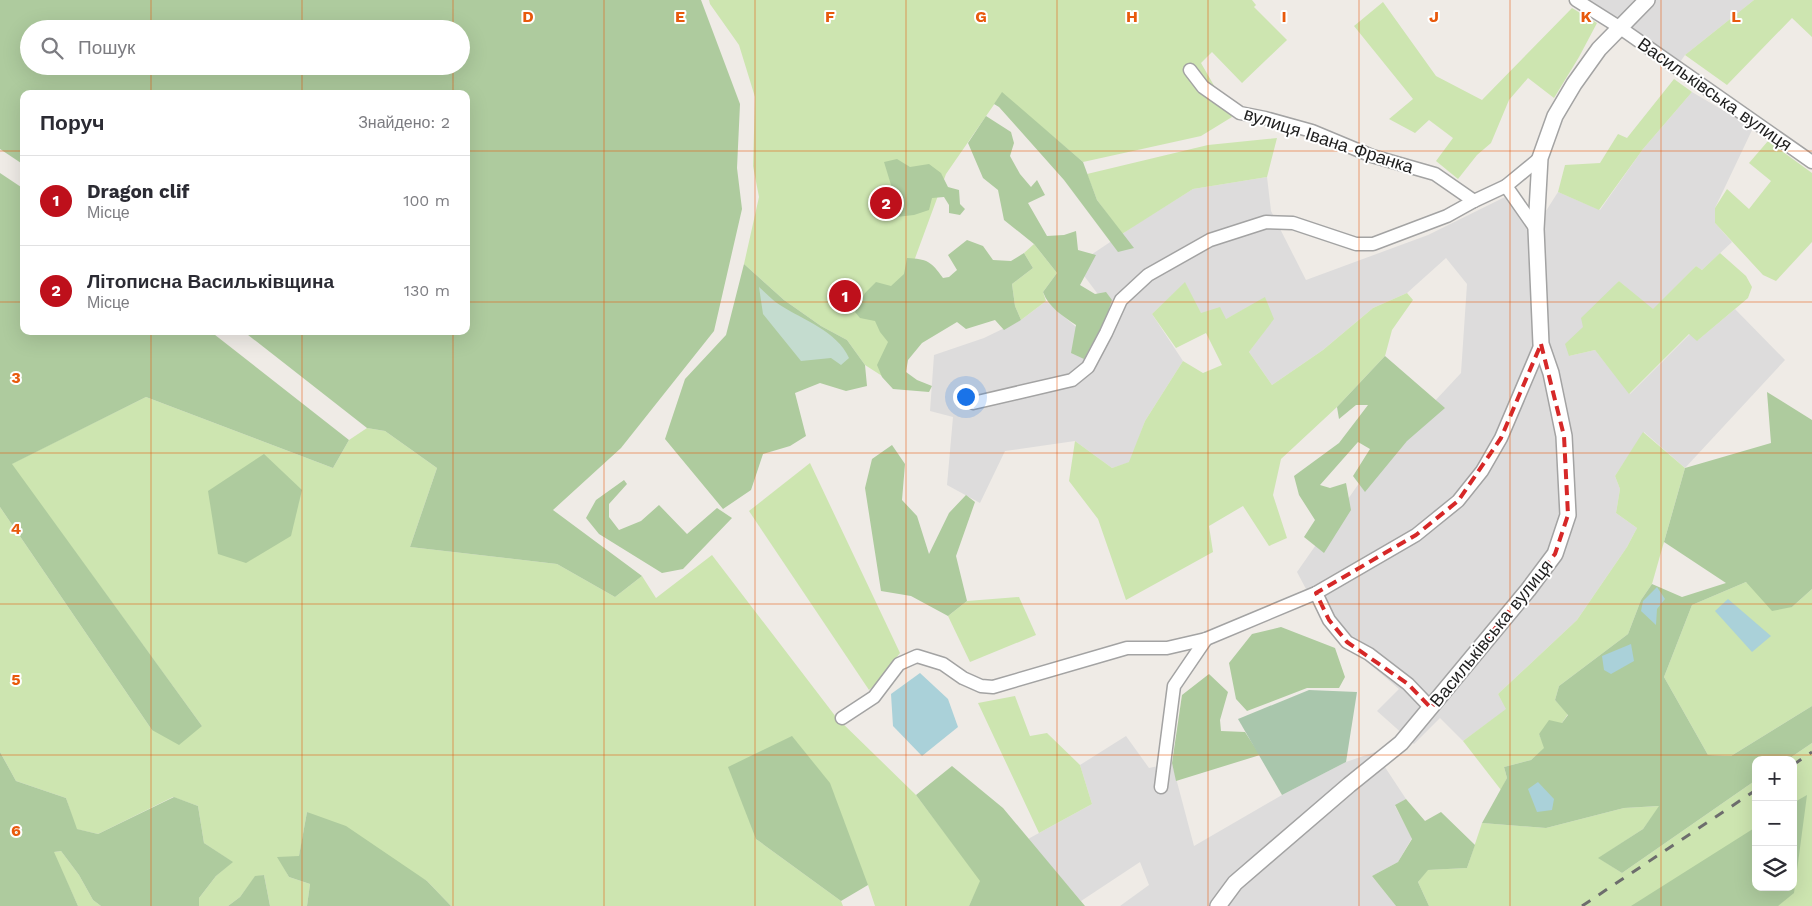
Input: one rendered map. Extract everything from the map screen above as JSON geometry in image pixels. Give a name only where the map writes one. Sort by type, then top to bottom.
[{"type":"street","name":"Васильківська вулиця","points":[[1576,0],[1619,27],[1812,162]]},
{"type":"street","name":"Васильківська вулиця","points":[[1218,906],[1235,883],[1401,743],[1528,590],[1555,554],[1568,515],[1564,436],[1551,373],[1541,344],[1536,230],[1540,158],[1555,116],[1574,84],[1599,49],[1647,0]]},
{"type":"street","name":"вулиця Івана Франка","points":[[1190,70],[1203,87],[1240,113],[1265,118],[1312,132],[1372,156],[1434,174],[1474,201]]},
{"type":"street","points":[[973,403],[1072,380],[1088,366],[1121,300],[1148,275],[1210,240],[1266,222],[1293,223],[1356,244],[1373,244],[1447,216],[1506,186],[1540,158]]},
{"type":"street","points":[[1506,186],[1536,230]]},
{"type":"street","points":[[842,718],[874,697],[899,664],[917,656],[943,664],[963,678],[981,686],[992,687],[1127,648],[1167,648],[1206,639],[1316,593],[1416,534],[1458,502],[1482,471],[1502,438],[1541,344]]},
{"type":"street","points":[[1316,593],[1329,620],[1347,642],[1368,654],[1408,684],[1431,708]]},
{"type":"street","points":[[1161,787],[1174,686],[1206,639]]},
{"type":"highlighted area","points":[[1541,344],[1564,436],[1568,515],[1555,554],[1431,708],[1408,684],[1347,642],[1329,620],[1316,593],[1416,535],[1458,501],[1501,438]]},
{"type":"shaded area","points":[[1576,0],[1754,0],[1685,55],[1673,72]]},
{"type":"shaded area","points":[[1692,92],[1753,128],[1715,208],[1715,223],[1732,242],[1702,270],[1696,266],[1653,310],[1619,281],[1584,327],[1569,356],[1595,350],[1630,394],[1690,334],[1698,340],[1735,309],[1785,360],[1685,468],[1644,432],[1615,476],[1620,489],[1616,513],[1637,528],[1627,547],[1577,620],[1498,694],[1507,709],[1463,741],[1440,718],[1414,744],[1377,711],[1399,689],[1365,660],[1341,646],[1323,621],[1297,572],[1362,479],[1461,373],[1467,284],[1446,258],[1407,293],[1373,308],[1323,350],[1272,385],[1249,352],[1273,319],[1265,298],[1226,319],[1201,314],[1185,283],[1152,314],[1183,361],[1145,421],[1130,462],[1112,468],[1075,441],[1005,451],[980,503],[947,485],[953,417],[930,411],[934,355],[984,338],[1021,320],[1046,301],[1083,333],[1103,301],[1076,265],[1193,189],[1267,177],[1271,211],[1306,280],[1428,235],[1507,196],[1532,233],[1558,192],[1600,210],[1643,149]]},
{"type":"shaded area","points":[[1126,736],[1149,768],[1172,763],[1194,846],[1282,795],[1346,762],[1375,752],[1406,799],[1395,806],[1412,838],[1398,862],[1372,876],[1396,906],[1120,906],[1149,885],[1140,862],[1081,901],[1028,839],[1092,804],[1080,765]]},
{"type":"green space","points":[[0,0],[701,0],[740,104],[737,168],[742,209],[714,331],[621,448],[553,510],[642,576],[615,597],[557,564],[410,547],[437,468],[385,431],[367,428],[248,335],[470,335],[470,90],[20,90],[20,162],[0,149]]},
{"type":"green space","points":[[709,0],[1252,0],[1256,5],[1254,7],[1287,40],[1242,83],[1212,52],[1201,63],[1232,117],[1201,136],[1083,162],[1002,93],[946,174],[914,261],[893,383],[865,365],[847,340],[821,326],[784,300],[744,264],[759,197],[753,166],[755,97],[739,45]]},
{"type":"green space","points":[[1754,0],[1812,0],[1812,37],[1792,18],[1727,85],[1685,55]]},
{"type":"green space","points":[[1383,2],[1436,76],[1482,100],[1572,8],[1597,23],[1554,98],[1528,78],[1509,100],[1491,143],[1477,155],[1458,179],[1436,161],[1453,138],[1429,120],[1415,133],[1389,119],[1413,99],[1354,26]]},
{"type":"green space","points":[[1674,79],[1692,92],[1643,149],[1599,210],[1558,192],[1565,165],[1600,163],[1618,134],[1627,138]]},
{"type":"green space","points":[[1002,92],[1083,162],[1097,200],[1134,248],[1118,252],[1064,180],[999,107],[994,104]]},
{"type":"green space","points":[[986,116],[1011,132],[1014,143],[1010,156],[1020,174],[1031,187],[1037,180],[1045,195],[1028,203],[1047,236],[1064,235],[1076,231],[1078,250],[1096,255],[1080,285],[1095,294],[1106,292],[1112,300],[1106,318],[1084,359],[1071,353],[1076,325],[1061,315],[1049,303],[1043,292],[1057,273],[1034,244],[1004,220],[998,190],[983,178],[968,143]]},
{"type":"green space","points":[[1277,138],[1267,177],[1193,189],[1122,234],[1097,200],[1087,174],[1208,145]]},
{"type":"green space","points":[[1768,141],[1812,173],[1812,242],[1776,281],[1763,275],[1715,223],[1715,208],[1727,189],[1749,209],[1771,181],[1749,163]]},
{"type":"green space","points":[[897,159],[910,167],[929,164],[941,173],[948,187],[959,190],[960,204],[965,209],[960,215],[949,213],[949,205],[944,197],[932,198],[929,210],[914,215],[896,217],[895,198],[884,162]]},
{"type":"green space","points":[[0,173],[20,186],[20,335],[215,335],[349,440],[333,468],[146,397],[12,464],[202,726],[179,745],[152,730],[0,507]]},
{"type":"green space","points":[[967,240],[983,246],[993,260],[1011,261],[1024,253],[1033,268],[1012,284],[1015,306],[1021,320],[1004,330],[995,320],[966,329],[957,322],[922,343],[908,360],[906,372],[917,380],[932,386],[929,392],[893,389],[882,377],[877,365],[888,342],[880,332],[875,321],[860,318],[855,312],[865,293],[876,282],[891,286],[904,274],[907,258],[924,260],[932,264],[943,278],[949,277],[957,270],[948,255]]},
{"type":"green space","points":[[1034,244],[1057,273],[1043,292],[1046,301],[1021,320],[1015,306],[1012,284],[1033,268],[1024,253]]},
{"type":"green space","points":[[1720,253],[1746,276],[1752,287],[1748,298],[1697,341],[1689,334],[1629,394],[1595,350],[1569,356],[1565,344],[1583,327],[1581,318],[1619,281],[1653,309],[1696,266],[1702,270]]},
{"type":"green space","points":[[744,264],[784,300],[821,326],[847,340],[865,365],[867,386],[846,391],[820,383],[795,393],[806,436],[790,446],[763,454],[751,490],[723,509],[665,439],[685,379],[726,335]]},
{"type":"green space","points":[[1185,282],[1201,313],[1220,307],[1226,319],[1265,297],[1274,319],[1249,352],[1272,385],[1323,350],[1373,308],[1407,293],[1413,300],[1392,330],[1385,356],[1337,407],[1281,459],[1273,495],[1287,538],[1269,546],[1243,506],[1209,526],[1213,552],[1126,600],[1098,519],[1069,481],[1075,441],[1112,468],[1129,462],[1145,421],[1183,361],[1203,373],[1222,365],[1206,333],[1176,348],[1152,314]]},
{"type":"green space","points":[[759,287],[780,305],[828,333],[844,349],[849,358],[841,365],[831,358],[801,361],[763,314]]},
{"type":"green space","points":[[1385,356],[1445,408],[1407,441],[1365,492],[1353,476],[1370,449],[1358,442],[1320,485],[1330,488],[1346,483],[1351,510],[1324,553],[1304,537],[1315,520],[1299,495],[1294,476],[1339,443],[1368,405],[1356,405],[1339,419],[1337,407]]},
{"type":"green space","points":[[1767,392],[1812,420],[1812,589],[1792,607],[1772,611],[1746,582],[1692,605],[1664,677],[1708,755],[1731,756],[1812,706],[1812,743],[1793,756],[1752,756],[1752,783],[1622,873],[1598,858],[1643,829],[1659,806],[1624,808],[1546,828],[1482,823],[1507,778],[1504,767],[1531,760],[1544,748],[1539,734],[1549,720],[1562,723],[1568,715],[1555,700],[1559,686],[1628,634],[1641,600],[1652,584],[1682,597],[1726,583],[1664,542],[1685,468],[1771,443]]},
{"type":"green space","points":[[146,397],[333,468],[349,440],[367,428],[385,431],[437,468],[410,547],[557,564],[615,597],[642,576],[656,598],[712,555],[836,717],[916,795],[981,881],[969,906],[875,906],[868,885],[756,839],[841,901],[843,906],[451,906],[427,881],[307,812],[299,857],[278,857],[289,877],[310,884],[307,906],[270,906],[264,875],[255,877],[240,897],[228,906],[199,906],[199,898],[216,876],[232,862],[204,843],[198,806],[173,797],[98,834],[76,829],[66,798],[16,781],[0,752],[0,507],[152,730],[202,726],[11,464]]},
{"type":"green space","points":[[1643,432],[1685,468],[1652,584],[1641,600],[1628,634],[1559,686],[1555,700],[1568,714],[1562,723],[1539,734],[1545,748],[1531,760],[1504,767],[1507,778],[1501,790],[1463,741],[1506,709],[1498,694],[1577,620],[1627,547],[1637,528],[1616,513],[1620,489],[1615,476]]},
{"type":"green space","points":[[892,445],[905,464],[902,500],[917,516],[929,554],[949,513],[966,495],[975,502],[956,556],[967,601],[948,616],[911,596],[881,591],[865,488],[872,459]]},
{"type":"green space","points":[[264,454],[302,490],[291,536],[246,563],[218,554],[208,491]]},
{"type":"green space","points":[[810,463],[900,653],[877,683],[869,690],[749,511]]},
{"type":"green space","points":[[624,480],[627,484],[609,504],[609,517],[619,530],[641,521],[659,505],[687,534],[717,508],[732,518],[683,569],[662,573],[599,534],[586,518],[596,500]]},
{"type":"green space","points":[[1746,582],[1792,607],[1812,589],[1812,706],[1731,756],[1708,755],[1664,677],[1692,605]]},
{"type":"green space","points":[[1019,597],[1036,635],[970,662],[948,616],[967,601]]},
{"type":"green space","points":[[1281,627],[1335,648],[1345,677],[1339,688],[1307,688],[1247,711],[1236,699],[1229,663],[1252,634]]},
{"type":"green space","points":[[1209,674],[1228,692],[1220,720],[1221,731],[1245,732],[1260,755],[1176,781],[1172,763],[1182,695]]},
{"type":"green space","points":[[1309,690],[1357,692],[1346,762],[1282,795],[1238,719]]},
{"type":"green space","points":[[1015,696],[1030,736],[1047,733],[1080,765],[1092,804],[1039,833],[978,703]]},
{"type":"green space","points":[[792,736],[830,783],[868,885],[841,901],[756,839],[728,767]]},
{"type":"green space","points":[[1812,743],[1812,906],[1429,906],[1418,882],[1427,870],[1467,868],[1482,823],[1546,828],[1624,808],[1660,806],[1643,829],[1599,858],[1622,873],[1752,783],[1752,891],[1797,891],[1797,756],[1793,756]]},
{"type":"green space","points":[[0,752],[16,781],[66,798],[77,829],[98,834],[174,797],[198,806],[204,843],[233,862],[216,876],[199,898],[199,906],[101,906],[93,900],[79,875],[61,851],[54,852],[78,906],[0,906]]},
{"type":"green space","points":[[952,766],[1003,808],[1085,906],[969,906],[980,881],[916,795]]},
{"type":"green space","points":[[1807,795],[1797,870],[1797,801]]},
{"type":"green space","points":[[1406,799],[1425,821],[1441,812],[1475,845],[1467,868],[1428,870],[1418,882],[1429,906],[1396,906],[1372,876],[1398,862],[1412,839],[1395,805]]},
{"type":"green space","points":[[307,812],[346,826],[427,881],[451,906],[307,906],[310,884],[289,877],[277,857],[299,856]]},
{"type":"green space","points":[[1752,830],[1752,891],[1794,891],[1778,906],[1631,906]]},
{"type":"green space","points":[[61,851],[79,875],[93,900],[101,906],[78,906],[53,852]]},
{"type":"green space","points":[[264,875],[270,906],[228,906],[240,897],[255,876]]},
{"type":"water","points":[[1657,587],[1665,599],[1657,609],[1656,625],[1641,611],[1643,601]]},
{"type":"water","points":[[1728,599],[1771,636],[1752,652],[1715,611]]},
{"type":"water","points":[[1631,644],[1634,661],[1611,674],[1604,670],[1602,656]]},
{"type":"water","points":[[920,673],[948,699],[958,727],[922,756],[893,726],[891,694]]},
{"type":"water","points":[[1538,782],[1554,799],[1552,810],[1537,812],[1528,789]]},
{"type":"railway","points":[[1797,762],[1812,752]]},
{"type":"railway","points":[[1582,906],[1752,793]]},
{"type":"place","name":"Літописна Васильківщина","points":[[886,203]]},
{"type":"place","name":"Dragon clif","points":[[845,296]]}]
